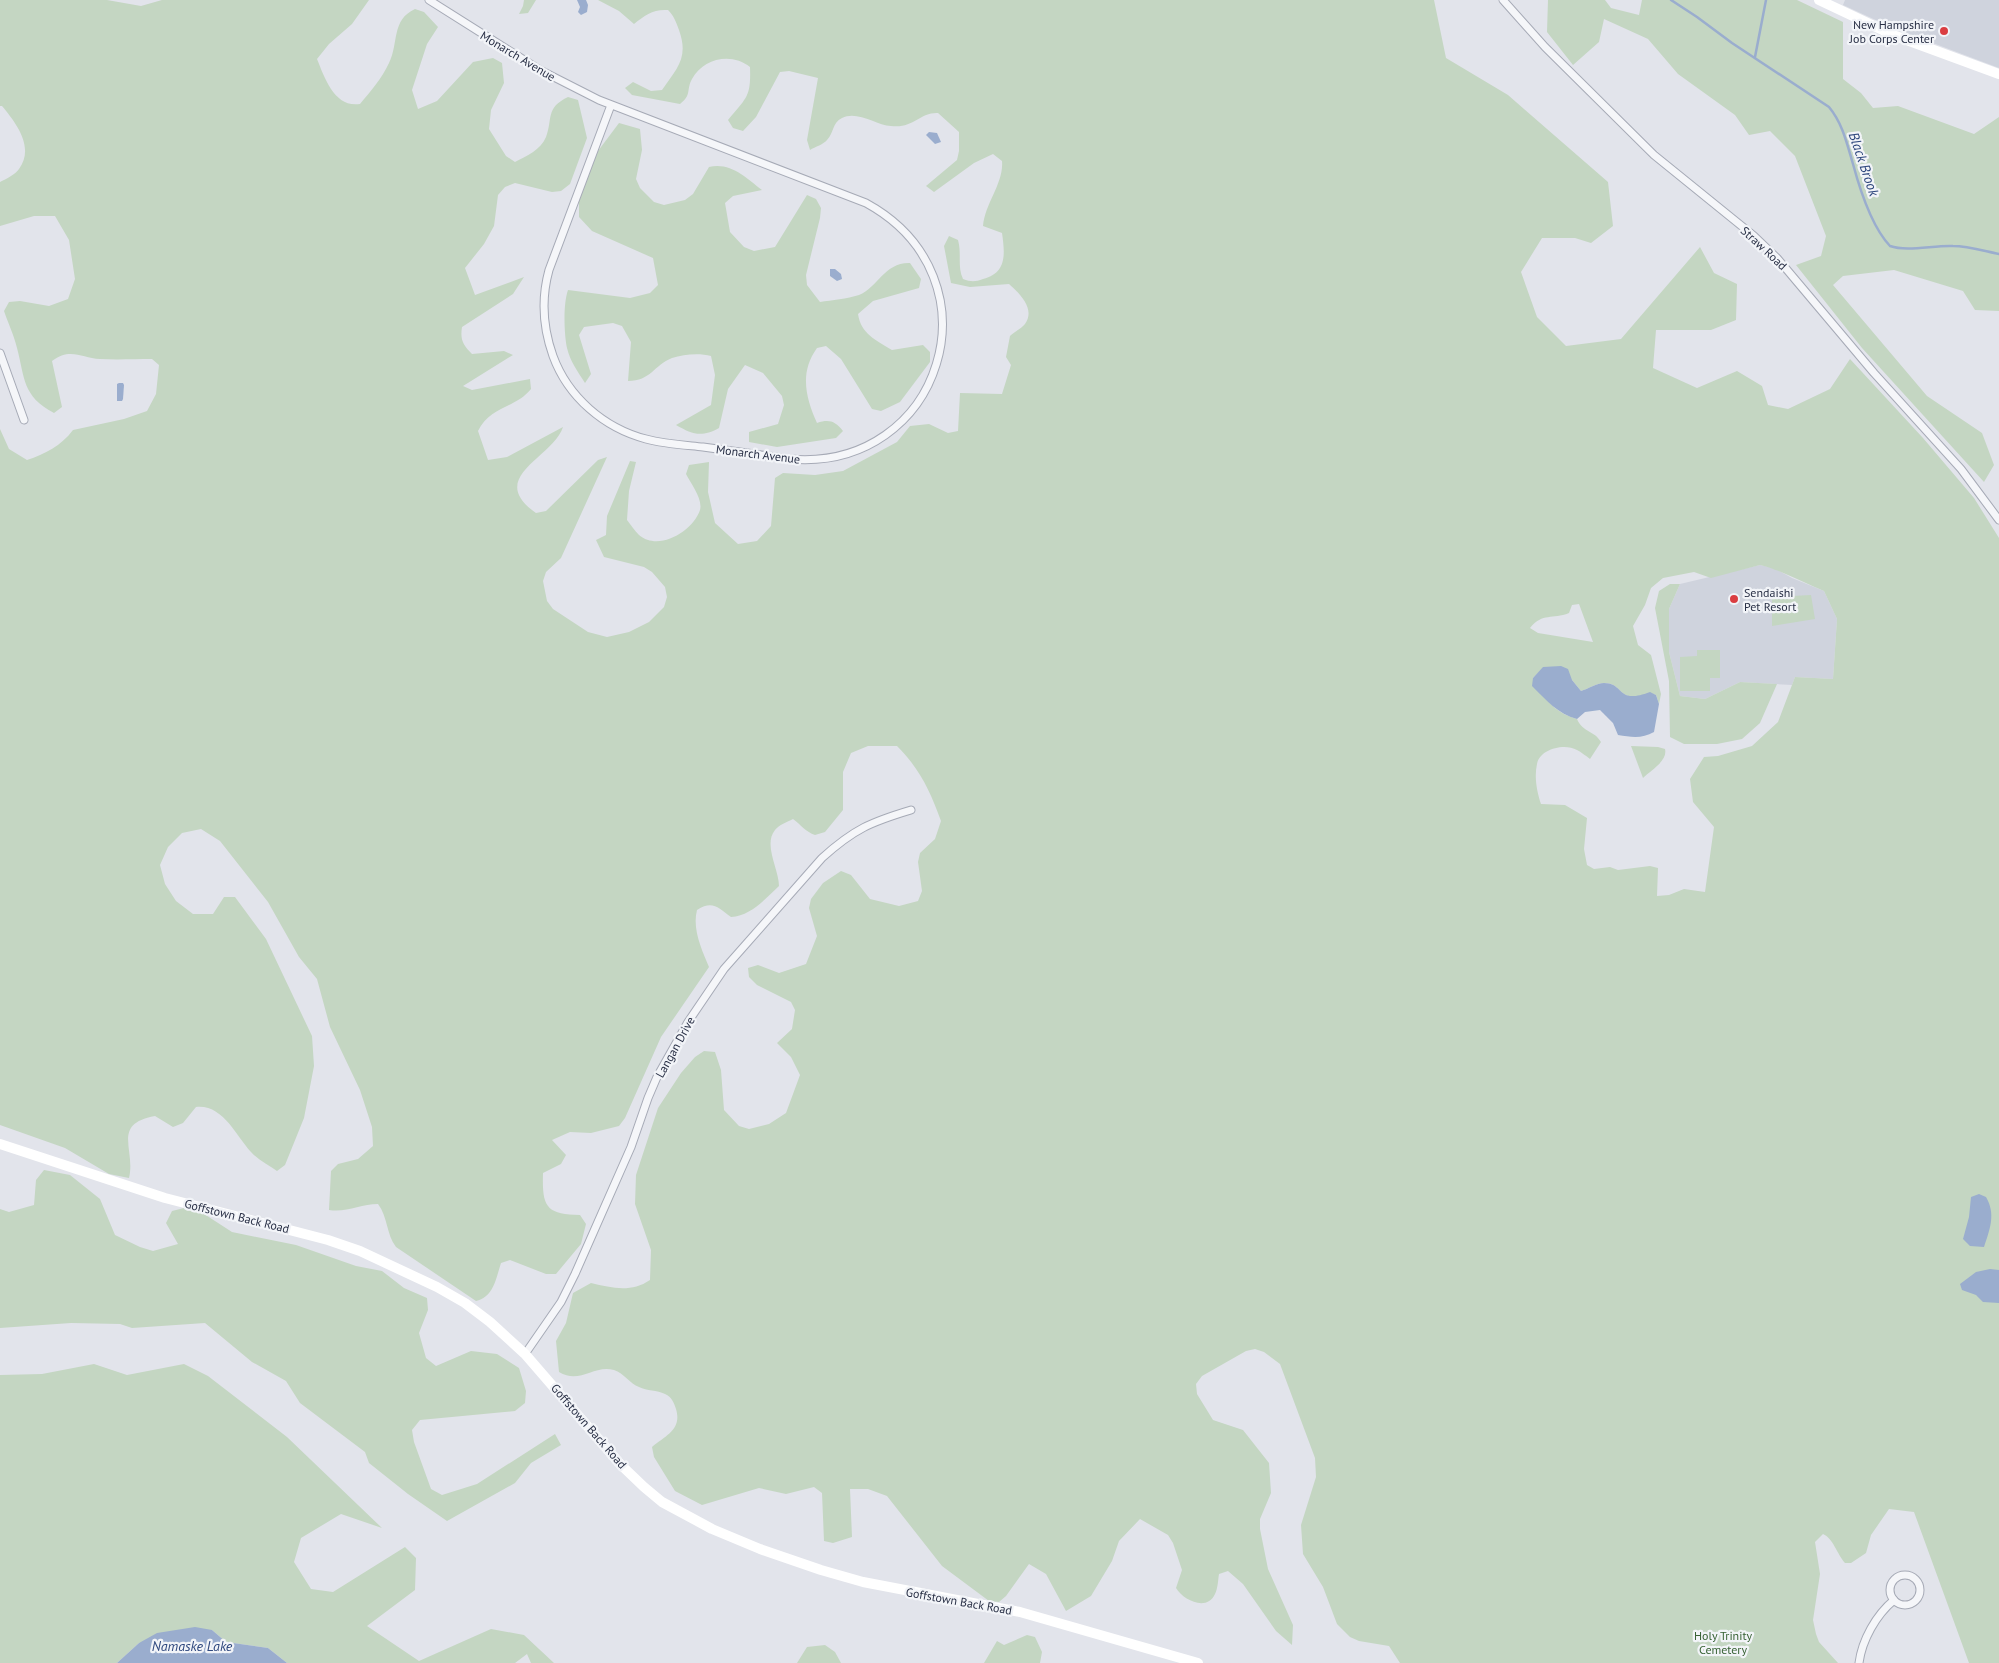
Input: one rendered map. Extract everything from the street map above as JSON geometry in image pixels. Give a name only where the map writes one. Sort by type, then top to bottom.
[{"type":"main road","points":[[1819,0],[1894,35],[1999,74]]},
{"type":"main road","name":"Goffstown Back Road","points":[[0,1144],[164,1198],[289,1229],[360,1251],[437,1287],[465,1304],[505,1335],[525,1354],[621,1465],[644,1487],[662,1502],[712,1529],[801,1563],[863,1582],[1020,1612],[1198,1663]]},
{"type":"street","name":"Monarch Avenue","points":[[429,0],[547,74],[611,105],[866,203],[894,221],[910,236],[923,254],[935,280],[942,308],[942,330],[938,357],[928,384],[917,403],[894,428],[876,441],[846,454],[812,460],[790,459],[647,439],[615,427],[579,399],[559,371],[550,349],[544,315],[544,293],[549,270],[611,105]]},
{"type":"street","name":"Straw Road","points":[[1503,0],[1545,47],[1654,155],[1754,236],[1777,258],[1874,373],[1961,470],[1999,520]]},
{"type":"street","points":[[0,353],[24,420]]},
{"type":"street","name":"Langan Drive","points":[[525,1354],[561,1302],[590,1245],[631,1147],[657,1077],[688,1020],[724,969],[822,858],[838,843],[866,825],[911,810]]},
{"type":"street","points":[[1901,1575],[1908,1575],[1916,1579],[1920,1591],[1914,1602],[1902,1604],[1894,1600],[1890,1591],[1891,1584],[1895,1579],[1901,1575]]},
{"type":"street","points":[[1859,1663],[1862,1648],[1868,1634],[1885,1609],[1894,1600]]},
{"type":"shaded area","points":[[1845,0],[1999,0],[1999,68],[1893,28],[1843,5]]},
{"type":"shaded area","points":[[1760,565],[1774,568],[1792,578],[1824,591],[1837,619],[1833,679],[1795,677],[1792,685],[1740,682],[1705,699],[1680,696],[1669,652],[1669,609],[1680,584]]},
{"type":"green space","name":"Holy Trinity Cemetery","points":[[0,0],[107,0],[141,6],[162,0],[369,0],[352,24],[329,44],[317,59],[332,90],[338,97],[351,104],[360,104],[380,79],[392,55],[402,19],[415,9],[424,12],[438,27],[427,44],[412,90],[418,109],[437,101],[473,62],[493,58],[502,63],[504,83],[491,110],[489,129],[506,156],[515,162],[533,152],[544,142],[551,114],[556,105],[568,97],[578,100],[587,138],[570,184],[561,191],[552,192],[515,183],[505,187],[498,195],[494,226],[484,244],[465,268],[475,295],[524,277],[513,294],[462,327],[461,335],[463,342],[472,354],[504,351],[513,355],[463,386],[472,390],[530,379],[531,389],[525,395],[489,417],[478,431],[488,460],[507,457],[563,427],[557,438],[519,478],[517,489],[522,500],[536,513],[546,511],[598,460],[607,457],[561,558],[546,572],[543,581],[547,601],[553,609],[588,632],[607,637],[629,632],[649,622],[664,607],[667,597],[665,587],[652,572],[644,567],[604,557],[596,540],[606,535],[607,516],[630,461],[636,462],[629,491],[627,520],[639,535],[647,540],[665,540],[683,532],[690,525],[700,510],[700,501],[686,474],[689,465],[709,462],[708,492],[715,523],[738,544],[757,541],[771,526],[775,478],[783,473],[815,475],[843,471],[897,442],[910,426],[929,424],[948,433],[958,431],[960,393],[1002,394],[1011,365],[1006,357],[1010,336],[1025,324],[1029,313],[1025,302],[1009,284],[970,287],[951,283],[944,246],[949,236],[958,240],[960,269],[963,279],[973,281],[991,276],[997,272],[1003,262],[1002,233],[983,226],[987,209],[1000,177],[1002,161],[993,154],[974,163],[934,192],[926,186],[957,160],[959,151],[959,132],[938,113],[926,115],[911,123],[899,126],[885,125],[860,117],[848,116],[836,123],[826,141],[810,150],[807,140],[818,78],[789,71],[780,72],[756,117],[743,131],[733,128],[728,120],[740,106],[750,85],[750,67],[743,62],[727,59],[710,62],[703,66],[692,79],[687,95],[680,104],[632,95],[625,88],[633,82],[651,91],[662,90],[677,69],[682,55],[683,48],[679,30],[668,10],[658,10],[650,13],[634,24],[619,11],[598,0],[1434,0],[1446,58],[1508,95],[1608,182],[1613,226],[1591,243],[1575,238],[1542,238],[1521,272],[1537,317],[1566,346],[1621,339],[1700,247],[1714,273],[1737,284],[1736,320],[1711,330],[1656,330],[1653,368],[1697,388],[1737,371],[1762,386],[1768,405],[1788,409],[1830,389],[1850,359],[1923,438],[1974,498],[1999,538],[1999,1663],[1969,1663],[1914,1512],[1889,1509],[1871,1535],[1866,1553],[1851,1563],[1845,1563],[1832,1543],[1823,1534],[1815,1542],[1820,1574],[1813,1620],[1819,1642],[1838,1663],[1400,1663],[1389,1646],[1359,1641],[1350,1637],[1337,1624],[1323,1587],[1303,1554],[1301,1525],[1316,1477],[1315,1458],[1280,1364],[1264,1352],[1255,1349],[1246,1351],[1202,1376],[1196,1384],[1197,1394],[1213,1420],[1243,1430],[1269,1463],[1271,1493],[1260,1519],[1260,1529],[1268,1569],[1293,1625],[1292,1645],[1276,1631],[1243,1584],[1228,1571],[1219,1574],[1215,1594],[1207,1602],[1195,1602],[1184,1597],[1176,1588],[1182,1570],[1173,1543],[1168,1535],[1140,1519],[1119,1541],[1112,1561],[1091,1596],[1066,1611],[1046,1574],[1029,1564],[1006,1596],[999,1602],[989,1601],[942,1566],[887,1496],[868,1489],[850,1489],[852,1537],[833,1543],[824,1541],[822,1493],[814,1487],[786,1494],[759,1488],[702,1505],[675,1491],[654,1457],[652,1447],[672,1431],[677,1422],[675,1407],[671,1398],[662,1393],[636,1386],[614,1370],[600,1370],[574,1376],[559,1372],[556,1341],[566,1323],[573,1293],[591,1283],[614,1288],[629,1288],[636,1287],[650,1280],[651,1250],[635,1204],[636,1175],[658,1108],[681,1073],[695,1057],[704,1051],[715,1052],[721,1070],[724,1110],[739,1126],[749,1129],[769,1124],[786,1113],[800,1075],[791,1057],[777,1043],[792,1029],[795,1010],[791,1002],[757,985],[749,977],[748,968],[758,965],[779,973],[806,964],[817,936],[809,908],[811,899],[823,883],[841,871],[851,875],[870,899],[899,906],[918,901],[922,891],[918,862],[920,853],[935,839],[941,821],[924,781],[897,746],[868,746],[851,753],[843,772],[843,810],[825,832],[812,834],[793,819],[775,830],[772,836],[771,850],[779,886],[757,906],[745,914],[731,917],[719,908],[711,905],[697,910],[697,932],[709,967],[661,1037],[625,1118],[619,1126],[591,1133],[570,1132],[552,1140],[566,1155],[561,1164],[543,1173],[545,1201],[553,1210],[560,1213],[580,1215],[586,1224],[581,1244],[556,1274],[546,1274],[510,1260],[501,1263],[491,1291],[482,1299],[476,1301],[396,1247],[390,1237],[384,1214],[378,1204],[335,1211],[329,1210],[331,1171],[338,1164],[358,1159],[373,1146],[372,1127],[360,1090],[330,1027],[317,979],[299,957],[268,902],[220,841],[201,829],[182,833],[168,847],[160,865],[165,884],[176,901],[193,914],[213,914],[224,897],[235,897],[266,939],[312,1036],[314,1066],[304,1118],[285,1165],[277,1171],[260,1160],[251,1152],[228,1122],[206,1107],[196,1107],[183,1123],[173,1127],[155,1116],[133,1125],[129,1132],[128,1140],[129,1178],[109,1174],[65,1148],[0,1125],[0,429],[9,449],[27,460],[34,458],[58,445],[73,430],[124,419],[147,411],[156,394],[159,365],[152,359],[100,359],[76,354],[65,355],[52,361],[62,407],[54,413],[44,407],[30,393],[26,385],[16,343],[4,311],[9,302],[20,301],[49,306],[68,299],[75,279],[69,240],[55,216],[34,216],[0,226],[0,182],[18,171],[25,152],[22,136],[18,128],[2,106],[0,106]],"holes":[[[1760,565],[1784,573],[1824,591],[1837,619],[1833,679],[1795,677],[1778,722],[1752,746],[1718,756],[1704,757],[1690,779],[1693,802],[1714,827],[1705,892],[1684,889],[1669,895],[1657,896],[1658,868],[1650,866],[1618,870],[1610,867],[1594,869],[1587,865],[1584,849],[1587,818],[1565,805],[1541,804],[1536,774],[1537,764],[1543,754],[1559,747],[1566,747],[1577,750],[1590,759],[1601,742],[1595,735],[1582,727],[1577,719],[1562,713],[1550,704],[1533,678],[1543,668],[1572,680],[1581,691],[1601,683],[1611,684],[1626,695],[1639,696],[1650,693],[1656,695],[1659,704],[1661,694],[1651,655],[1638,645],[1633,626],[1645,605],[1651,588],[1663,578],[1694,572],[1711,578]],[[1579,604],[1593,642],[1538,633],[1530,628],[1544,618],[1569,613],[1572,605]]]},
{"type":"green space","points":[[524,0],[536,0],[528,13],[519,14],[523,6]]},
{"type":"green space","points":[[1548,0],[1605,0],[1611,8],[1639,15],[1642,0],[1797,0],[1843,22],[1843,79],[1861,93],[1873,108],[1898,106],[1974,134],[1999,117],[1999,311],[1975,310],[1963,291],[1894,270],[1843,276],[1833,285],[1927,396],[1982,433],[1994,465],[1984,482],[1862,348],[1796,265],[1821,256],[1826,236],[1795,156],[1770,131],[1749,135],[1735,115],[1678,74],[1648,39],[1604,19],[1599,42],[1573,65],[1547,32]]},
{"type":"green space","points":[[619,123],[640,129],[642,150],[636,179],[640,188],[654,202],[664,205],[685,200],[693,194],[709,167],[717,166],[738,172],[762,190],[733,196],[725,203],[730,232],[744,247],[754,251],[775,247],[807,195],[816,199],[821,208],[820,218],[806,275],[807,285],[820,302],[859,295],[894,266],[910,263],[921,279],[919,288],[873,301],[858,314],[862,327],[866,332],[892,350],[923,345],[930,352],[930,362],[900,402],[881,411],[872,409],[841,359],[826,346],[817,348],[811,357],[806,376],[806,386],[807,395],[817,423],[832,422],[843,431],[836,438],[777,447],[749,442],[749,432],[778,424],[784,405],[782,396],[763,373],[745,365],[728,389],[719,428],[702,434],[692,433],[676,425],[711,405],[715,375],[711,356],[692,354],[672,358],[647,376],[628,381],[631,342],[622,326],[613,323],[584,327],[579,335],[591,374],[585,383],[572,362],[567,348],[564,319],[568,290],[630,298],[650,293],[658,285],[653,258],[592,231],[579,217],[579,198],[598,151]]},
{"type":"green space","points":[[1670,584],[1680,584],[1669,609],[1669,652],[1680,696],[1705,699],[1740,682],[1777,684],[1760,723],[1742,739],[1717,744],[1684,744],[1670,737],[1669,681],[1655,608],[1659,591]]},
{"type":"green space","points":[[1811,595],[1815,619],[1772,626],[1772,597]]},
{"type":"green space","points":[[1697,650],[1720,650],[1720,678],[1710,678],[1710,691],[1680,691],[1680,657],[1697,656]]},
{"type":"green space","points":[[1631,746],[1665,749],[1664,757],[1643,778]]},
{"type":"green space","points":[[44,1170],[70,1175],[100,1199],[115,1235],[153,1251],[178,1244],[166,1223],[172,1211],[184,1208],[198,1210],[232,1232],[296,1245],[356,1266],[382,1271],[404,1288],[427,1298],[428,1310],[419,1333],[426,1358],[436,1366],[471,1351],[497,1354],[519,1368],[526,1391],[525,1403],[515,1411],[420,1420],[412,1430],[414,1442],[431,1489],[442,1495],[477,1484],[555,1434],[561,1445],[531,1463],[515,1483],[447,1521],[408,1494],[369,1463],[365,1452],[300,1403],[286,1381],[252,1362],[205,1323],[132,1328],[120,1324],[71,1323],[0,1328],[0,1209],[9,1212],[34,1205],[36,1180]]},
{"type":"green space","points":[[94,1364],[127,1375],[184,1364],[208,1376],[287,1437],[382,1528],[341,1514],[301,1538],[294,1562],[311,1589],[333,1592],[405,1547],[416,1558],[415,1590],[367,1626],[419,1661],[491,1629],[524,1635],[554,1663],[531,1663],[527,1654],[515,1663],[287,1663],[268,1648],[226,1642],[212,1630],[139,1643],[117,1663],[0,1663],[0,1375],[42,1374]]},
{"type":"green space","points":[[1027,1635],[1035,1637],[1042,1652],[1040,1663],[984,1663],[997,1641],[1004,1645]]},
{"type":"green space","points":[[825,1645],[835,1652],[841,1663],[797,1663],[807,1647]]},
{"type":"water","points":[[577,0],[586,0],[588,5],[587,12],[581,15],[578,12],[580,7]]},
{"type":"water","points":[[929,132],[937,133],[941,142],[935,144],[926,135]]},
{"type":"water","points":[[830,269],[835,269],[841,274],[842,279],[837,281],[830,276]]},
{"type":"water","points":[[117,384],[124,385],[122,401],[117,401]]},
{"type":"water","points":[[1561,666],[1568,669],[1572,680],[1581,691],[1604,683],[1615,686],[1626,695],[1639,695],[1650,692],[1656,695],[1659,704],[1654,732],[1641,737],[1618,735],[1613,723],[1600,710],[1585,712],[1577,719],[1558,710],[1532,686],[1533,678],[1543,667]]},
{"type":"water","points":[[1979,1194],[1986,1197],[1991,1209],[1990,1228],[1984,1247],[1970,1246],[1963,1239],[1969,1217],[1971,1197]]},
{"type":"water","points":[[1990,1269],[1999,1270],[1999,1303],[1983,1302],[1976,1295],[1962,1290],[1960,1284],[1976,1272]]},
{"type":"water","name":"Namaske Lake","points":[[195,1627],[212,1630],[226,1642],[268,1648],[287,1663],[117,1663],[139,1643],[157,1633]]},
{"type":"waterway","name":"Black Brook","points":[[1671,0],[1829,107],[1838,120],[1844,134],[1867,208],[1890,246],[1897,248],[1959,246],[1999,254]]},
{"type":"waterway","points":[[1755,57],[1766,0]]},
{"type":"place","name":"New Hampshire Job Corps Center","points":[[1944,31]]},
{"type":"place","name":"Sendaishi Pet Resort","points":[[1734,599]]}]
